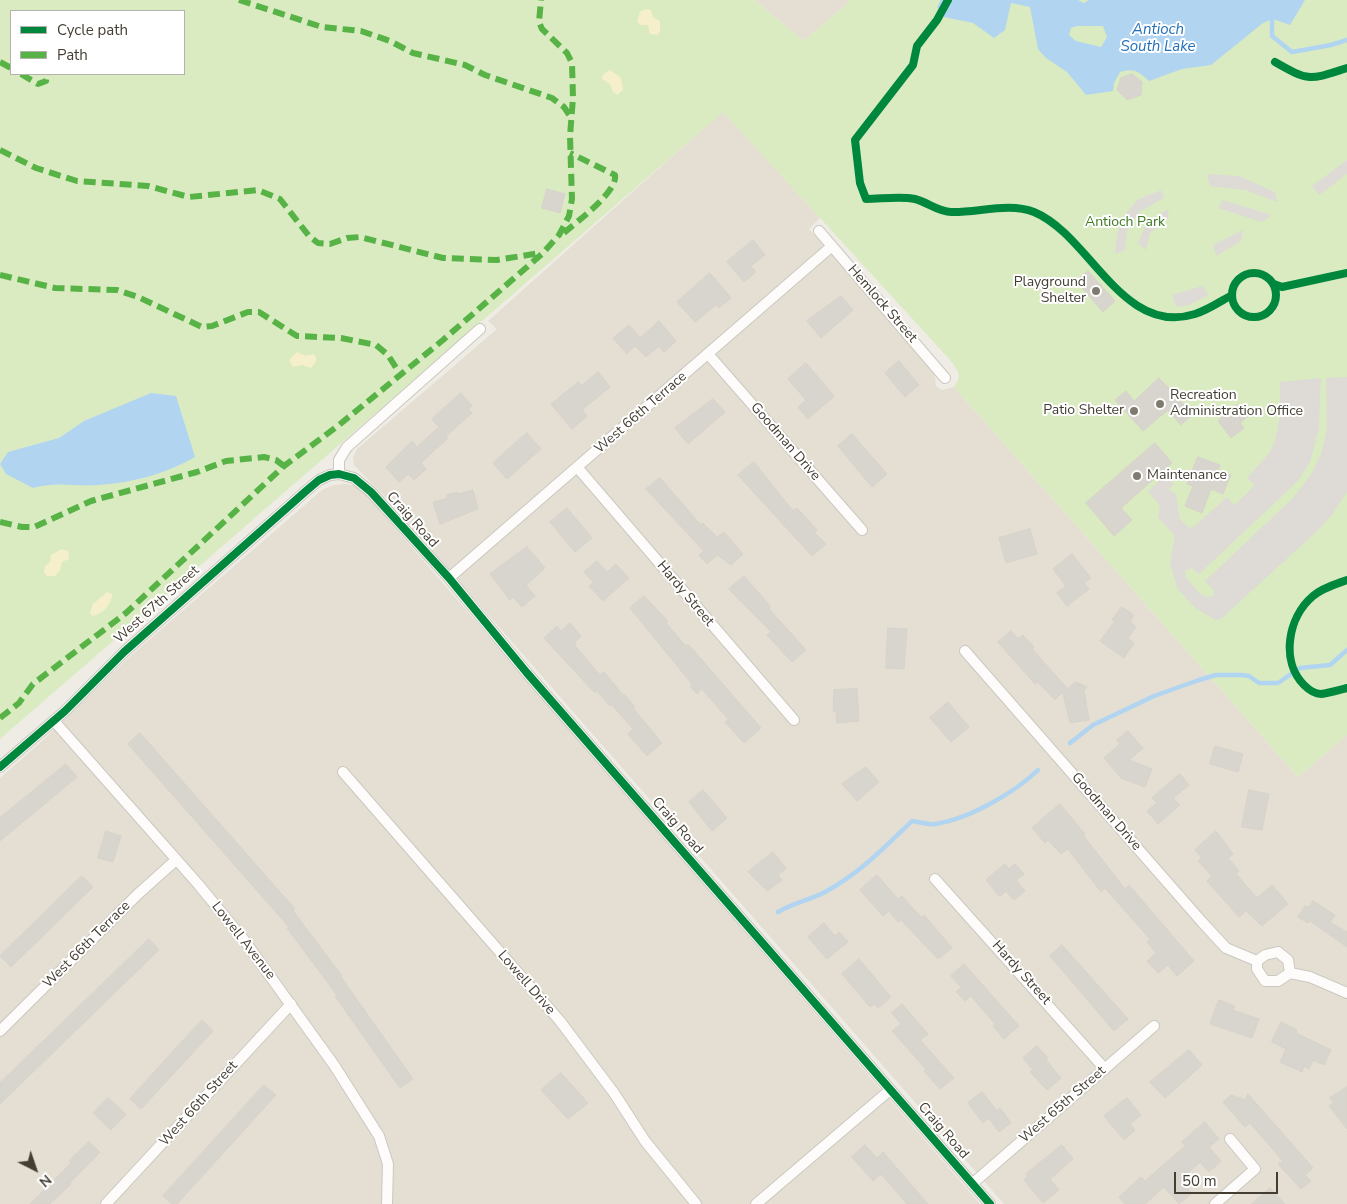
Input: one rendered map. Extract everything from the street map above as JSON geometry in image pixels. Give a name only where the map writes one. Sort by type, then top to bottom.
[{"type":"street","name":"Hemlock Street","points":[[819,231],[945,378]]},
{"type":"street","name":"West 66th Terrace","points":[[449,578],[832,246]]},
{"type":"street","points":[[340,474],[339,460],[347,447],[480,329]]},
{"type":"street","name":"Goodman Drive","points":[[708,354],[862,530]]},
{"type":"street","name":"Hardy Street","points":[[577,467],[794,720]]},
{"type":"street","name":"Craig Road","points":[[340,474],[348,475],[363,484],[449,578],[526,673],[990,1204]]},
{"type":"street","name":"West 67th Street","points":[[0,767],[54,721],[124,652],[262,529],[319,480],[330,475],[340,474]]},
{"type":"street","name":"Goodman Drive","points":[[964,651],[1226,948],[1256,961]]},
{"type":"street","name":"Lowell Avenue","points":[[54,721],[244,940],[291,1004],[379,1136],[388,1164],[387,1204]]},
{"type":"street","name":"Lowell Drive","points":[[343,772],[560,1021],[604,1078],[650,1149],[696,1204]]},
{"type":"street","name":"West 66th Terrace","points":[[0,1032],[176,860]]},
{"type":"street","name":"Hardy Street","points":[[935,879],[1105,1069]]},
{"type":"street","points":[[1290,973],[1288,960],[1278,952],[1264,955],[1256,961],[1256,969],[1265,981],[1278,981],[1290,973],[1310,977],[1347,993]]},
{"type":"street","name":"West 66th Street","points":[[106,1204],[291,1004]]},
{"type":"street","name":"West 65th Street","points":[[972,1184],[1154,1026]]},
{"type":"street","points":[[756,1204],[890,1090]]},
{"type":"street","points":[[1215,1204],[1255,1169],[1230,1139]]},
{"type":"shaded area","points":[[754,0],[851,0],[804,41]]},
{"type":"shaded area","points":[[723,111],[820,218],[809,229],[934,371],[936,386],[942,390],[954,387],[1298,777],[1347,735],[1347,1204],[1004,1204],[386,498],[354,465],[353,457],[357,449],[497,329],[488,321]]},
{"type":"shaded area","points":[[1347,160],[1347,174],[1319,195],[1312,186]]},
{"type":"shaded area","points":[[1207,174],[1239,176],[1275,192],[1277,202],[1245,190],[1210,186]]},
{"type":"shaded area","points":[[1161,190],[1164,198],[1139,212],[1127,231],[1125,250],[1115,254],[1117,234],[1124,216],[1137,200]]},
{"type":"shaded area","points":[[1223,200],[1271,215],[1262,222],[1218,208]]},
{"type":"shaded area","points":[[1168,209],[1169,218],[1150,233],[1146,250],[1138,243],[1147,222]]},
{"type":"shaded area","points":[[1243,230],[1241,241],[1216,256],[1213,245]]},
{"type":"shaded area","points":[[1202,286],[1209,295],[1189,305],[1176,307],[1172,295]]},
{"type":"shaded area","points":[[1347,377],[1347,492],[1331,516],[1316,532],[1221,619],[1215,620],[1194,607],[1177,588],[1170,562],[1175,536],[1158,517],[1160,506],[1148,491],[1162,478],[1174,483],[1169,490],[1176,494],[1180,519],[1189,528],[1195,526],[1227,497],[1233,504],[1237,503],[1253,487],[1254,485],[1247,478],[1270,452],[1275,441],[1280,416],[1280,382],[1321,378],[1319,429],[1310,462],[1298,481],[1199,574],[1192,568],[1185,571],[1186,577],[1199,593],[1207,597],[1213,596],[1214,591],[1205,581],[1293,498],[1311,474],[1321,454],[1327,428],[1326,378]]},
{"type":"shaded area","points":[[346,484],[356,486],[364,492],[980,1204],[0,1204],[0,778],[42,741],[128,658],[322,490],[333,485]]},
{"type":"green space","name":"Antioch Park","points":[[0,0],[754,0],[804,41],[851,0],[1347,0],[1347,735],[1298,777],[954,387],[959,376],[950,360],[723,112],[0,739]]},
{"type":"sand","points":[[645,9],[651,10],[653,17],[660,21],[660,32],[657,35],[650,34],[648,25],[641,25],[637,22],[640,12]]},
{"type":"sand","points":[[610,70],[621,78],[623,90],[617,95],[613,92],[610,84],[602,79],[603,75]]},
{"type":"sand","points":[[297,352],[306,356],[314,354],[317,360],[311,368],[302,365],[293,367],[289,360]]},
{"type":"sand","points":[[62,549],[68,551],[69,559],[62,562],[60,570],[55,576],[47,576],[44,572],[45,566],[50,562],[51,555]]},
{"type":"sand","points":[[107,592],[112,594],[108,606],[102,612],[92,616],[90,612],[93,604]]},
{"type":"water","name":"Antioch South Lake","points":[[941,0],[1078,0],[1084,3],[1089,0],[1305,0],[1290,25],[1273,19],[1263,23],[1211,65],[1182,69],[1149,81],[1136,71],[1120,72],[1114,83],[1113,91],[1086,95],[1067,72],[1046,58],[1038,49],[1030,7],[1011,3],[1005,30],[994,38],[973,23],[944,17],[937,7]],"holes":[[[1077,26],[1103,26],[1107,37],[1101,47],[1076,41],[1069,35],[1071,28]]]},
{"type":"water","points":[[151,393],[176,396],[195,457],[160,473],[123,482],[89,485],[51,485],[33,488],[6,474],[0,464],[8,452],[59,438],[84,421]]},
{"type":"building","points":[[1132,74],[1142,82],[1141,95],[1127,100],[1117,90],[1121,78]]},
{"type":"building","points":[[547,189],[565,194],[560,213],[542,208]]},
{"type":"building","points":[[753,240],[765,255],[751,266],[756,272],[744,282],[727,262]]},
{"type":"building","name":"Playground Shelter","points":[[1088,271],[1115,301],[1103,312],[1076,281]]},
{"type":"building","points":[[710,273],[731,298],[719,308],[716,305],[695,322],[677,302]]},
{"type":"building","points":[[841,296],[853,310],[821,338],[807,321]]},
{"type":"building","points":[[659,321],[676,341],[664,352],[659,346],[646,357],[635,346],[627,354],[613,338],[629,325],[640,338]]},
{"type":"building","points":[[899,361],[919,385],[905,397],[885,373]]},
{"type":"building","points":[[806,363],[834,396],[808,419],[798,407],[806,400],[788,379]]},
{"type":"building","points":[[598,372],[610,387],[582,410],[587,416],[572,429],[551,404],[578,382],[581,386]]},
{"type":"building","name":"Recreation Administration Office","points":[[1159,378],[1193,414],[1181,425],[1168,410],[1143,431],[1115,400],[1126,391],[1134,401]]},
{"type":"building","points":[[461,393],[472,406],[468,409],[472,413],[446,436],[448,438],[421,463],[426,469],[414,480],[408,474],[399,482],[386,467],[412,441],[417,447],[439,427],[432,419]]},
{"type":"building","points":[[713,399],[725,412],[688,444],[675,428]]},
{"type":"building","points":[[1239,404],[1248,416],[1240,423],[1244,428],[1231,438],[1218,421]]},
{"type":"building","points":[[527,433],[541,449],[507,479],[493,463]]},
{"type":"building","points":[[852,434],[887,474],[872,487],[838,446]]},
{"type":"building","name":"Maintenance","points":[[1155,443],[1172,463],[1121,508],[1132,520],[1114,536],[1086,503]]},
{"type":"building","points":[[1198,457],[1220,465],[1218,470],[1231,475],[1223,494],[1211,489],[1202,513],[1185,506],[1193,486],[1187,484]]},
{"type":"building","points":[[754,462],[793,511],[797,508],[817,530],[814,532],[826,544],[812,556],[738,475]]},
{"type":"building","points":[[660,478],[701,525],[703,523],[717,537],[724,532],[743,554],[731,565],[717,555],[707,564],[699,555],[704,551],[646,489]]},
{"type":"building","points":[[473,490],[478,509],[440,524],[433,502],[448,498],[447,495],[457,492],[458,494]]},
{"type":"building","points":[[567,508],[592,538],[575,552],[550,522]]},
{"type":"building","points":[[1030,529],[1037,554],[1006,563],[999,538]]},
{"type":"building","points":[[527,547],[545,568],[526,585],[535,596],[522,607],[513,597],[510,600],[490,574]]},
{"type":"building","points":[[1072,554],[1091,578],[1084,583],[1089,589],[1067,606],[1057,593],[1066,586],[1053,569]]},
{"type":"building","points":[[597,561],[607,572],[616,564],[629,578],[603,601],[589,586],[593,582],[584,572]]},
{"type":"building","points":[[744,576],[771,607],[769,609],[806,650],[792,662],[767,635],[771,632],[729,589]]},
{"type":"building","points":[[644,596],[668,621],[666,623],[686,646],[688,644],[761,728],[744,743],[725,722],[728,719],[702,689],[697,694],[690,686],[692,684],[630,608]]},
{"type":"building","points":[[1122,607],[1134,615],[1130,621],[1136,627],[1128,638],[1134,643],[1124,658],[1100,641],[1115,621],[1112,620]]},
{"type":"building","points":[[570,623],[581,636],[575,642],[575,646],[600,675],[604,672],[624,694],[662,743],[647,756],[628,734],[633,729],[612,705],[610,706],[597,691],[595,693],[544,638],[557,626],[561,631]]},
{"type":"building","points":[[888,628],[907,629],[904,669],[886,668]]},
{"type":"building","points":[[1011,631],[1018,639],[1023,635],[1034,647],[1032,649],[1067,688],[1055,700],[1038,682],[1035,684],[998,642]]},
{"type":"building","points":[[1076,682],[1087,687],[1084,691],[1089,720],[1070,723],[1063,693]]},
{"type":"building","points":[[857,689],[859,721],[837,723],[836,711],[833,711],[834,690]]},
{"type":"building","points":[[948,702],[969,727],[951,742],[930,718]]},
{"type":"building","points":[[1128,731],[1143,748],[1129,760],[1152,769],[1145,787],[1121,778],[1104,758],[1120,744],[1117,740]]},
{"type":"building","points":[[140,733],[295,909],[293,911],[342,976],[413,1079],[400,1088],[335,996],[337,995],[287,928],[289,927],[128,744]]},
{"type":"building","points":[[1215,746],[1243,754],[1238,772],[1210,764]]},
{"type":"building","points":[[66,764],[77,777],[0,841],[0,818]]},
{"type":"building","points":[[866,767],[879,782],[857,801],[842,784]]},
{"type":"building","points":[[1180,774],[1189,785],[1173,798],[1180,805],[1158,824],[1147,811],[1157,803],[1152,798]]},
{"type":"building","points":[[703,790],[727,818],[712,831],[689,802]]},
{"type":"building","points":[[1249,790],[1269,794],[1262,830],[1242,827]]},
{"type":"building","points":[[1060,804],[1085,834],[1083,835],[1125,889],[1129,885],[1194,961],[1177,976],[1168,965],[1158,973],[1147,961],[1156,953],[1147,942],[1150,939],[1105,888],[1101,892],[1068,849],[1061,854],[1048,840],[1045,843],[1032,828]]},
{"type":"building","points":[[106,831],[121,836],[113,862],[98,858]]},
{"type":"building","points":[[1216,831],[1233,854],[1228,858],[1239,871],[1236,874],[1257,898],[1272,885],[1288,904],[1262,926],[1246,911],[1239,917],[1207,881],[1212,876],[1198,861],[1202,858],[1195,850]]},
{"type":"building","points":[[773,852],[786,868],[778,875],[782,880],[767,891],[748,872]]},
{"type":"building","points":[[1005,864],[1009,869],[1015,864],[1024,874],[1016,880],[1025,891],[1014,900],[1006,891],[1000,897],[986,880]]},
{"type":"building","points":[[877,875],[898,899],[902,896],[922,918],[924,915],[952,948],[938,959],[901,920],[898,922],[889,911],[883,916],[860,890]]},
{"type":"building","points":[[82,876],[93,887],[11,967],[0,956]]},
{"type":"building","points":[[1313,901],[1335,915],[1330,922],[1347,932],[1347,947],[1310,921],[1308,923],[1298,917],[1305,906],[1309,907]]},
{"type":"building","points":[[824,923],[835,936],[839,932],[848,942],[827,959],[808,937]]},
{"type":"building","points":[[149,939],[159,950],[0,1104],[0,1083]]},
{"type":"building","points":[[1062,945],[1128,1019],[1114,1031],[1050,956]]},
{"type":"building","points":[[859,959],[891,997],[878,1008],[874,1004],[870,1007],[842,974]]},
{"type":"building","points":[[964,964],[1019,1026],[1004,1039],[993,1026],[995,1024],[971,996],[965,1001],[956,992],[961,987],[951,976]]},
{"type":"building","points":[[1219,1000],[1235,1006],[1233,1010],[1259,1019],[1252,1038],[1210,1024]]},
{"type":"building","points":[[902,1004],[928,1034],[920,1040],[954,1078],[940,1089],[924,1071],[926,1069],[892,1031],[901,1024],[892,1013]]},
{"type":"building","points":[[202,1020],[213,1031],[141,1109],[130,1099]]},
{"type":"building","points":[[1281,1022],[1297,1030],[1296,1033],[1331,1050],[1324,1065],[1313,1060],[1309,1069],[1304,1066],[1302,1072],[1280,1062],[1286,1049],[1272,1042]]},
{"type":"building","points":[[1037,1046],[1048,1058],[1046,1060],[1061,1078],[1047,1090],[1030,1072],[1033,1070],[1023,1058]]},
{"type":"building","points":[[1189,1050],[1202,1065],[1165,1098],[1150,1082]]},
{"type":"building","points":[[561,1073],[588,1103],[568,1119],[541,1090]]},
{"type":"building","points":[[264,1085],[276,1095],[177,1204],[172,1204],[163,1196]]},
{"type":"building","points":[[1347,1087],[1347,1129],[1329,1106],[1334,1103],[1330,1098]]},
{"type":"building","points":[[982,1092],[997,1111],[1000,1108],[1011,1123],[999,1132],[989,1118],[983,1123],[968,1103]]},
{"type":"building","points":[[1248,1094],[1313,1168],[1305,1175],[1311,1181],[1301,1189],[1278,1164],[1283,1161],[1250,1123],[1245,1127],[1223,1102],[1231,1095],[1245,1100]]},
{"type":"building","points":[[108,1098],[126,1114],[111,1130],[93,1113]]},
{"type":"building","points":[[1127,1098],[1141,1115],[1130,1124],[1135,1130],[1124,1140],[1104,1116]]},
{"type":"building","points":[[1205,1122],[1219,1139],[1209,1147],[1221,1161],[1209,1172],[1200,1162],[1180,1180],[1192,1193],[1179,1204],[1164,1187],[1145,1204],[1125,1204],[1119,1197],[1141,1177],[1145,1181],[1185,1146],[1182,1142]]},
{"type":"building","points":[[89,1142],[100,1152],[71,1184],[50,1204],[30,1204],[71,1163],[69,1161]]},
{"type":"building","points":[[865,1145],[877,1158],[883,1152],[928,1204],[907,1204],[881,1174],[873,1181],[852,1157]]},
{"type":"building","points":[[1062,1145],[1073,1159],[1050,1179],[1059,1190],[1043,1203],[1024,1180],[1028,1176],[1026,1174]]},
{"type":"building","points":[[1270,1188],[1285,1204],[1252,1204]]},
{"type":"waterway","points":[[1272,19],[1272,36],[1292,52],[1347,40]]},
{"type":"waterway","points":[[1070,743],[1093,725],[1154,696],[1199,680],[1216,675],[1242,675],[1249,676],[1259,683],[1278,683],[1300,668],[1330,665],[1347,650]]},
{"type":"waterway","points":[[778,912],[825,892],[849,877],[871,860],[912,821],[935,824],[962,817],[1004,796],[1038,770]]},
{"type":"marked path","points":[[239,0],[322,27],[361,31],[390,41],[413,53],[465,65],[485,75],[552,98],[564,107],[572,119]]},
{"type":"marked path","points":[[0,718],[19,703],[33,684],[126,613],[284,466],[339,425],[443,340],[543,253],[559,235],[569,216],[572,199],[570,136],[573,98],[572,63],[567,53],[542,29],[539,22],[541,0]]},
{"type":"marked path","points":[[0,62],[10,67]]},
{"type":"marked path","points":[[23,75],[38,84],[46,81],[47,75]]},
{"type":"marked path","points":[[0,150],[36,168],[77,181],[148,186],[189,197],[258,190],[280,199],[309,236],[318,243],[330,244],[347,238],[360,237],[443,258],[497,260],[540,253]]},
{"type":"marked path","points":[[564,233],[603,198],[610,190],[615,175],[570,153]]},
{"type":"marked path","points":[[0,275],[55,288],[117,290],[138,297],[202,327],[212,326],[248,312],[259,312],[297,336],[341,338],[376,345],[388,355],[400,374]]},
{"type":"marked path","points":[[0,522],[22,527],[34,527],[91,501],[197,472],[226,461],[264,457],[276,460],[284,466]]},
{"type":"cycle path","points":[[948,0],[937,20],[917,46],[913,65],[855,140],[860,183],[866,199],[909,198],[951,212],[1004,208],[1024,209],[1034,212],[1054,224],[1073,241],[1127,298],[1147,311],[1169,317],[1195,314],[1210,308],[1232,295]]},
{"type":"cycle path","points":[[1275,62],[1296,73],[1310,77],[1317,77],[1347,68]]},
{"type":"cycle path","points":[[1254,273],[1266,277],[1272,283],[1276,295],[1272,307],[1266,313],[1254,317],[1242,313],[1236,307],[1232,295],[1236,283],[1242,277],[1254,273]]},
{"type":"cycle path","points":[[1274,284],[1282,287],[1347,273]]},
{"type":"cycle path","points":[[0,767],[65,711],[124,652],[319,480],[330,475],[339,474],[354,478],[371,492],[449,578],[527,673],[990,1204]]},
{"type":"cycle path","points":[[1347,580],[1329,586],[1313,596],[1304,605],[1297,616],[1290,640],[1292,664],[1304,685],[1312,691],[1321,694],[1347,688]]},
{"type":"place","name":"Playground Shelter","points":[[1096,291]]},
{"type":"place","name":"Recreation Administration Office","points":[[1160,404]]},
{"type":"place","name":"Patio Shelter","points":[[1134,411]]},
{"type":"place","name":"Maintenance","points":[[1137,476]]}]
